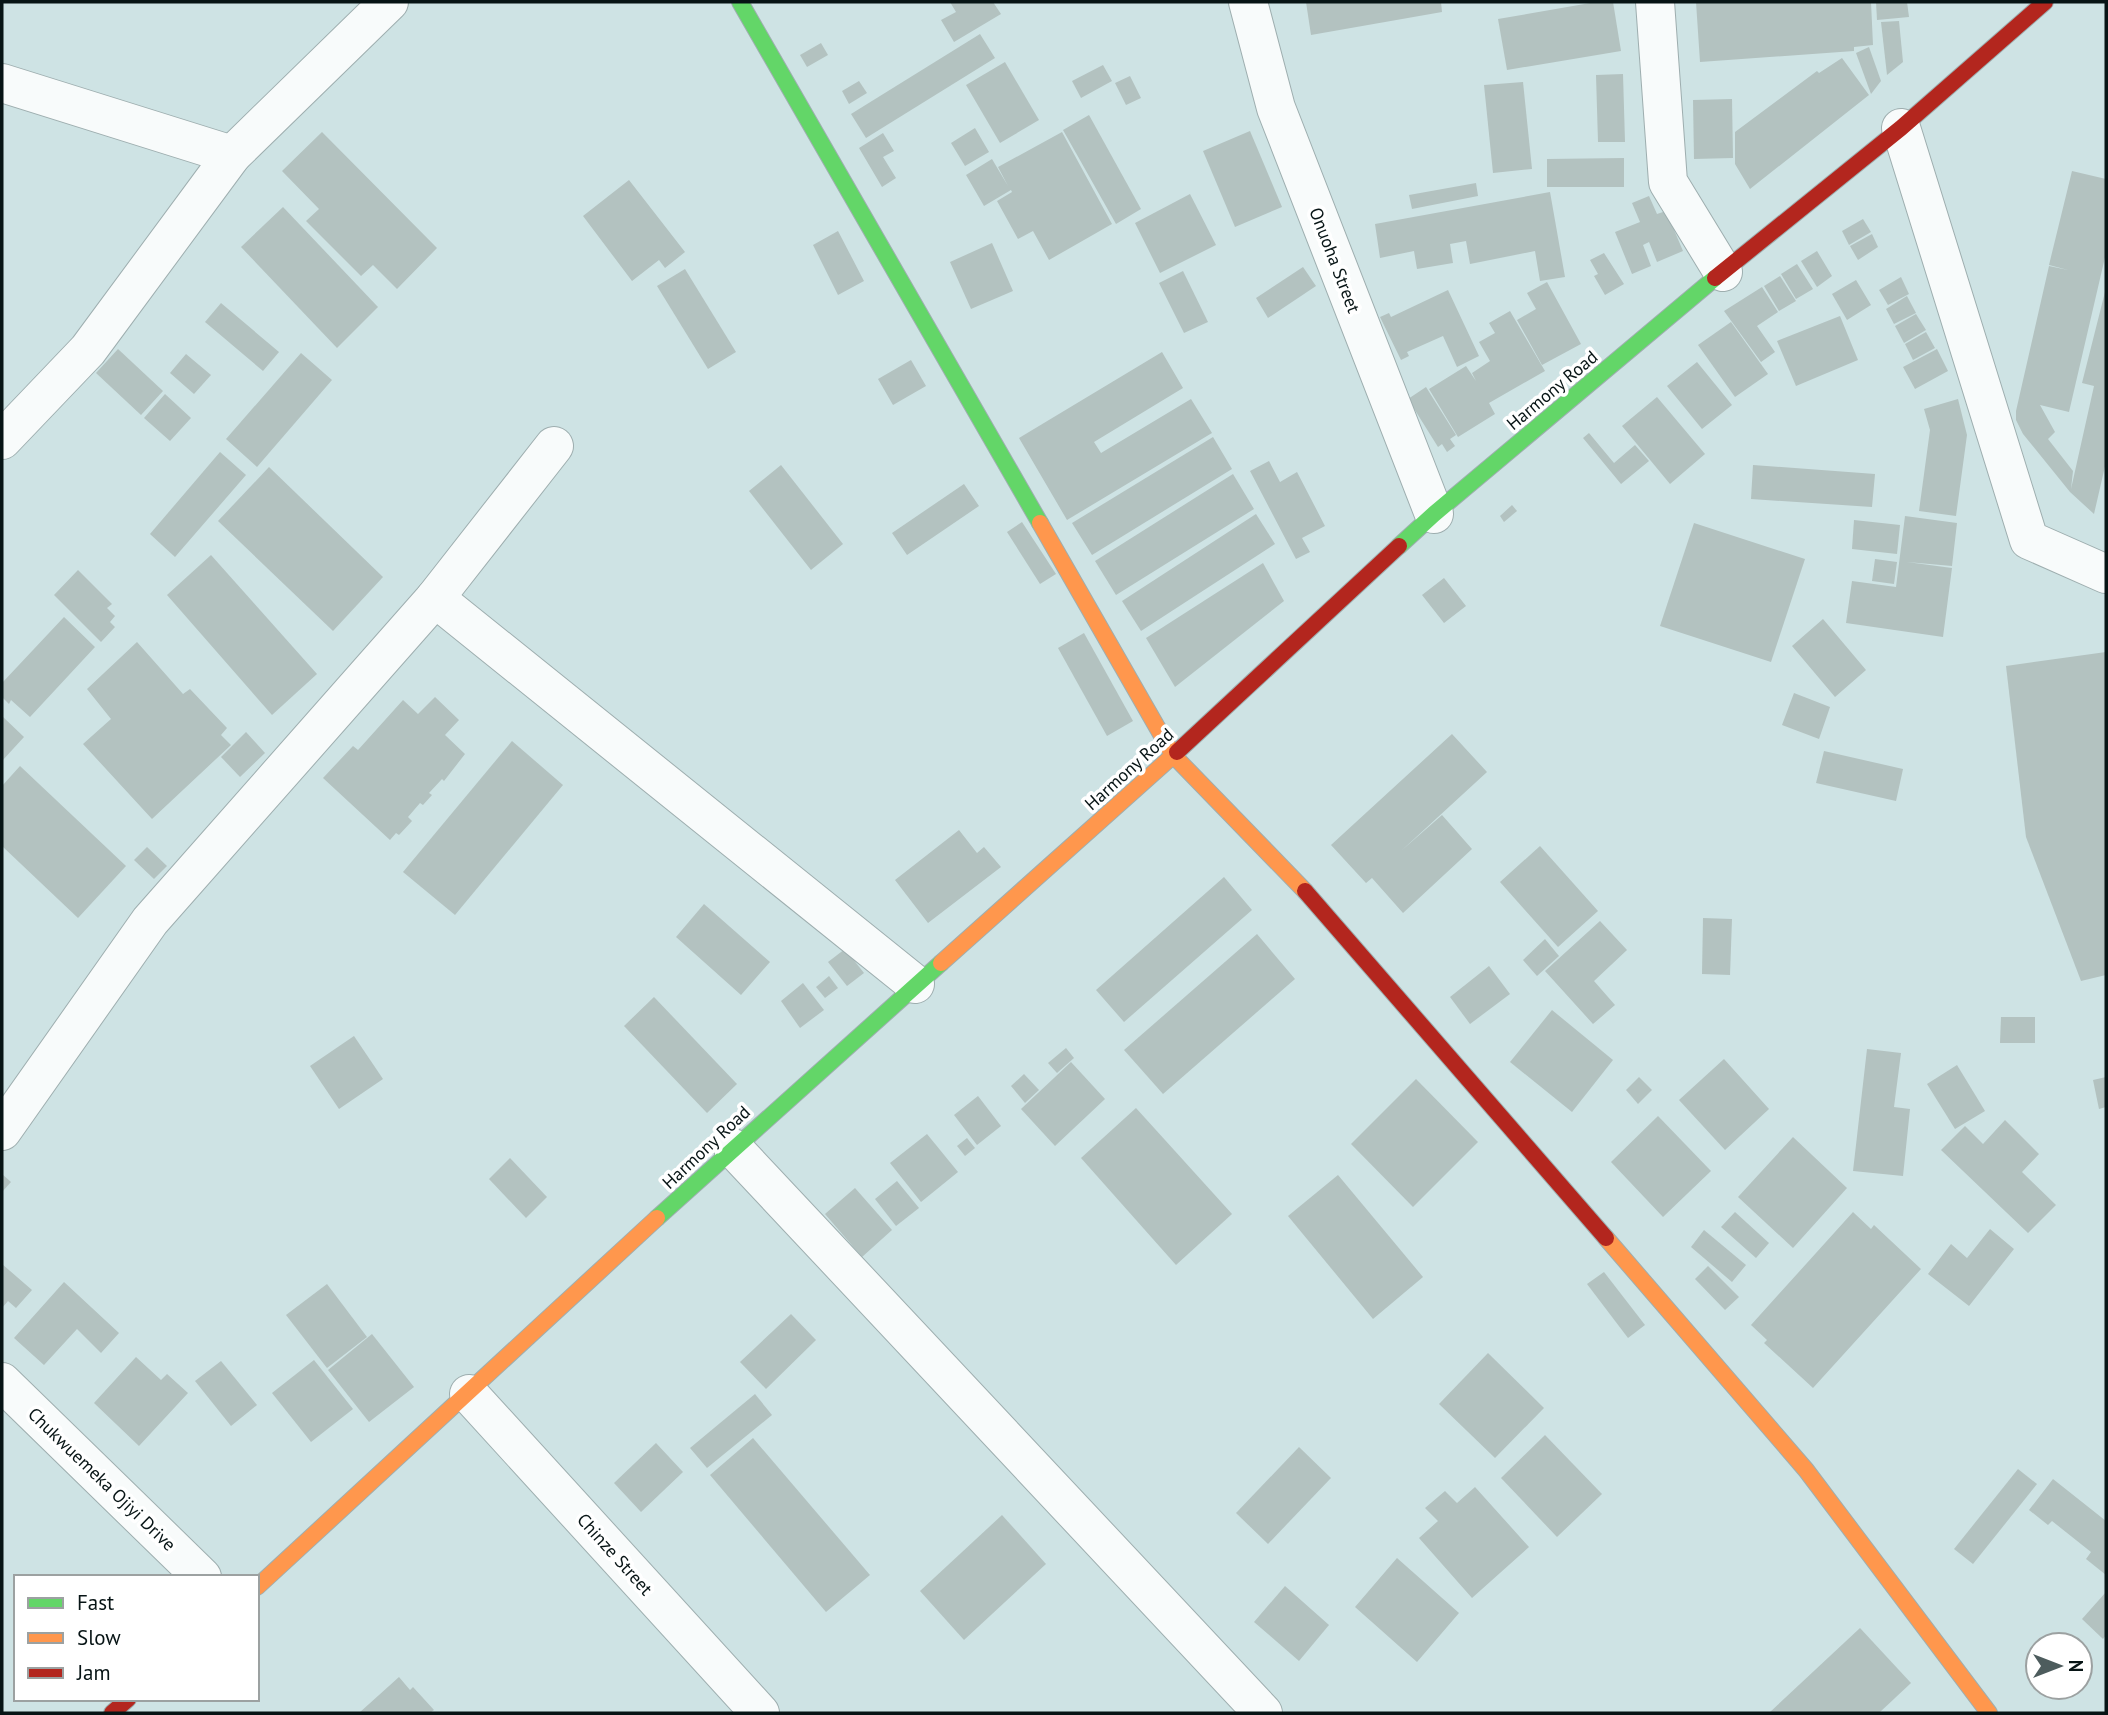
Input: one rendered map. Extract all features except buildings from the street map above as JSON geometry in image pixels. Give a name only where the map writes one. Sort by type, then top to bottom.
[{"type":"main road","points":[[740,2],[1173,755],[1310,896],[1806,1470],[1989,1713]]},
{"type":"main road","name":"Harmony Road","points":[[259,1585],[470,1394],[733,1148],[1173,755],[1434,514],[1723,272],[1901,128],[2045,2]]},
{"type":"street","name":"Onuoha Street","points":[[1248,2],[1276,108],[1434,514]]},
{"type":"street","points":[[1655,2],[1668,182],[1723,272]]},
{"type":"street","points":[[2,440],[88,350],[232,156],[377,5]]},
{"type":"street","points":[[2,83],[232,156]]},
{"type":"street","points":[[1901,128],[2029,540],[2106,573]]},
{"type":"street","points":[[2,1131],[149,921],[435,598],[554,446]]},
{"type":"street","points":[[435,598],[915,984]]},
{"type":"street","points":[[733,1148],[1263,1713]]},
{"type":"street","name":"Chukwuemeka Ojiyi Drive","points":[[2,1382],[200,1575]]},
{"type":"street","name":"Chinze Street","points":[[470,1394],[760,1713]]},
{"type":"traffic: fast","points":[[740,2],[1040,523]]},
{"type":"traffic: fast","points":[[1399,546],[1715,278]]},
{"type":"traffic: fast","points":[[657,1218],[941,963]]},
{"type":"traffic: slow","points":[[1040,523],[1173,755],[1305,891]]},
{"type":"traffic: slow","points":[[941,963],[1177,752]]},
{"type":"traffic: slow","points":[[259,1585],[657,1218]]},
{"type":"traffic: slow","points":[[1606,1238],[1806,1470],[1989,1713]]},
{"type":"traffic: jam","points":[[1715,278],[1901,128],[2045,2]]},
{"type":"traffic: jam","points":[[1177,752],[1399,546]]},
{"type":"traffic: jam","points":[[1305,891],[1606,1238]]},
{"type":"traffic: jam","points":[[112,1713],[126,1701]]}]
